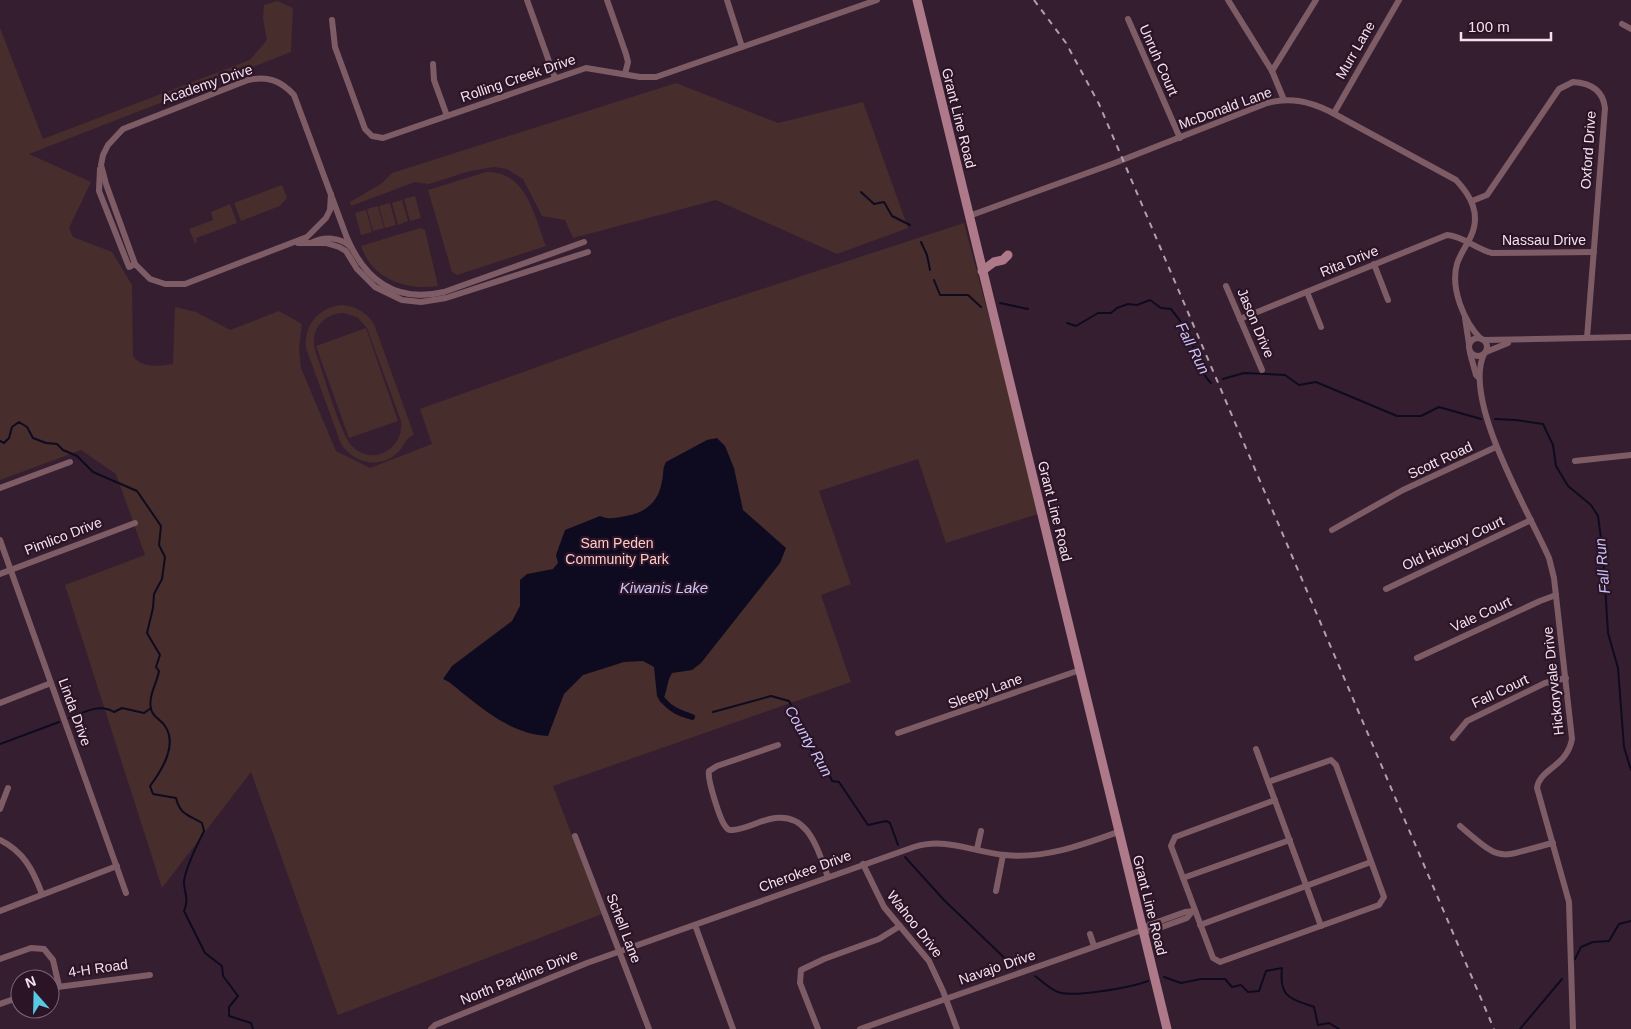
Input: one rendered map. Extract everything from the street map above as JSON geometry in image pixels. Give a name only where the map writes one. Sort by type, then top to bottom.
[{"type":"main road","name":"Grant Line Road","points":[[917,0],[1167,1029]]},
{"type":"main road","points":[[982,271],[995,261],[1003,260],[1008,254]]},
{"type":"street","points":[[527,0],[555,78]]},
{"type":"street","points":[[607,0],[628,62],[625,74]]},
{"type":"street","points":[[727,0],[742,47]]},
{"type":"street","name":"Rolling Creek Drive","points":[[332,20],[336,47],[368,133],[383,138],[589,68],[656,77],[877,0]]},
{"type":"street","points":[[1228,0],[1272,71],[1284,100]]},
{"type":"street","points":[[1272,71],[1316,0]]},
{"type":"street","name":"Murr Lane","points":[[1334,114],[1399,0]]},
{"type":"street","name":"Unruh Court","points":[[1128,19],[1180,138]]},
{"type":"street","points":[[1622,24],[1631,29]]},
{"type":"street","points":[[433,64],[434,80],[447,116]]},
{"type":"street","name":"Academy Drive","points":[[331,194],[330,210],[315,231],[307,237],[185,284],[164,284],[150,279],[132,265],[99,191],[101,165],[107,146],[123,129],[248,80],[269,78],[278,81],[294,95],[352,248],[366,271],[378,281],[398,292],[420,296],[444,292],[584,242]]},
{"type":"street","name":"Oxford Drive","points":[[1472,201],[1486,194],[1559,90],[1573,82],[1588,84],[1600,94],[1605,108],[1587,338]]},
{"type":"street","name":"McDonald Lane","points":[[969,216],[1180,138],[1267,103],[1284,100],[1306,102],[1334,114],[1456,180],[1472,201]]},
{"type":"street","points":[[1472,201],[1474,225],[1457,263],[1456,277],[1465,316],[1470,353],[1476,375],[1479,378],[1496,447]]},
{"type":"street","points":[[315,231],[315,236],[319,239]]},
{"type":"street","name":"Rita Drive","points":[[1240,319],[1440,237],[1454,236],[1467,243]]},
{"type":"street","points":[[310,243],[319,239],[342,241],[352,248]]},
{"type":"street","points":[[293,243],[339,247],[346,251],[357,269],[375,288],[402,300],[421,302],[446,298],[588,252]]},
{"type":"street","name":"Nassau Drive","points":[[1467,243],[1492,253],[1594,252]]},
{"type":"street","points":[[1374,264],[1388,300]]},
{"type":"street","name":"Jason Drive","points":[[1226,286],[1262,370]]},
{"type":"street","points":[[1307,292],[1321,326]]},
{"type":"street","points":[[1465,316],[1487,346],[1479,378]]},
{"type":"street","points":[[1469,344],[1476,338],[1482,340],[1516,341],[1631,337]]},
{"type":"street","points":[[1470,353],[1478,356],[1516,341]]},
{"type":"street","name":"Hickoryvale Drive","points":[[1496,447],[1552,564],[1572,732],[1571,745],[1558,765],[1540,779],[1537,788],[1568,891],[1573,1029]]},
{"type":"street","name":"Scott Road","points":[[1332,530],[1402,490],[1496,447]]},
{"type":"street","points":[[1575,461],[1631,455]]},
{"type":"street","points":[[0,488],[70,462]]},
{"type":"street","name":"Old Hickory Court","points":[[1386,589],[1532,520]]},
{"type":"street","name":"Pimlico Drive","points":[[0,574],[135,523]]},
{"type":"street","name":"Linda Drive","points":[[0,540],[126,893]]},
{"type":"street","name":"Vale Court","points":[[1417,658],[1540,600],[1556,595]]},
{"type":"street","name":"Sleepy Lane","points":[[898,733],[1080,670]]},
{"type":"street","name":"Fall Court","points":[[1453,738],[1467,721],[1546,683],[1566,678]]},
{"type":"street","points":[[0,703],[52,683]]},
{"type":"street","points":[[778,744],[709,770],[709,779],[722,821],[726,828],[733,830],[771,818],[797,821],[811,834],[828,877]]},
{"type":"street","points":[[1256,749],[1321,926]]},
{"type":"street","points":[[1268,782],[1331,760],[1336,765],[1384,897],[1379,905],[1220,962],[1213,958],[1193,912],[1171,846],[1175,837],[1275,800]]},
{"type":"street","points":[[0,809],[8,788]]},
{"type":"street","points":[[1460,826],[1498,855],[1509,856],[1553,843]]},
{"type":"street","points":[[977,849],[981,831]]},
{"type":"street","name":"Cherokee Drive","points":[[619,951],[863,864],[930,843],[954,844],[1003,855],[1029,856],[1046,854],[1118,832]]},
{"type":"street","name":"Schell Lane","points":[[575,836],[649,1029]]},
{"type":"street","points":[[0,840],[14,848],[26,860],[42,894]]},
{"type":"street","points":[[1183,878],[1290,840]]},
{"type":"street","points":[[996,891],[1003,855]]},
{"type":"street","points":[[1200,925],[1371,862]]},
{"type":"street","name":"Wahoo Drive","points":[[863,864],[876,894],[929,961],[946,998],[957,1029]]},
{"type":"street","points":[[0,911],[117,866]]},
{"type":"street","name":"Navajo Drive","points":[[860,1029],[1144,929],[1149,925],[1185,912],[1193,912]]},
{"type":"street","points":[[695,925],[733,1029]]},
{"type":"street","points":[[818,1029],[800,983],[801,970],[824,959],[879,939],[900,926]]},
{"type":"street","points":[[1090,934],[1094,946]]},
{"type":"street","points":[[0,959],[31,948],[44,949],[53,960],[55,969]]},
{"type":"street","name":"North Parkline Drive","points":[[431,1029],[435,1025],[619,951]]},
{"type":"street","name":"4-H Road","points":[[60,986],[150,975]]},
{"type":"green space","name":"Sam Peden Community Park","points":[[277,1],[293,8],[291,52],[29,154],[91,182],[69,228],[73,237],[112,252],[132,285],[133,356],[141,363],[152,366],[173,364],[175,307],[196,312],[230,330],[279,311],[302,324],[299,349],[301,368],[336,451],[370,468],[432,444],[420,409],[679,316],[964,223],[1041,513],[946,543],[918,459],[819,491],[851,584],[821,595],[851,682],[553,786],[602,914],[338,1015],[251,772],[162,888],[65,585],[145,555],[116,474],[81,450],[0,480],[0,28],[43,139],[250,60],[267,40],[263,19],[264,5]]},
{"type":"green space","points":[[676,83],[778,123],[863,102],[908,228],[837,254],[716,200],[573,238],[565,220],[542,216],[523,179],[507,169],[494,167],[470,171],[429,184],[415,182],[351,206],[350,202],[381,184],[392,173]]},
{"type":"green space","points":[[486,172],[500,174],[511,179],[520,187],[533,209],[546,246],[457,275],[452,272],[428,190]]},
{"type":"green space","points":[[282,185],[287,198],[280,206],[241,221],[234,203]]},
{"type":"green space","points":[[415,196],[421,218],[410,221],[404,199]]},
{"type":"green space","points":[[402,200],[408,221],[398,225],[392,203]]},
{"type":"green space","points":[[390,203],[396,225],[385,228],[379,206]]},
{"type":"green space","points":[[230,204],[237,223],[196,238],[197,242],[195,243],[189,229],[213,220],[211,212]]},
{"type":"green space","points":[[378,206],[384,228],[373,231],[367,209]]},
{"type":"green space","points":[[366,210],[372,232],[361,235],[355,213]]},
{"type":"green space","points":[[420,228],[425,230],[438,286],[414,286],[392,280],[373,267],[361,246]]},
{"type":"green space","points":[[341,305],[356,308],[368,316],[374,324],[414,435],[407,440],[399,451],[385,461],[368,462],[361,460],[353,456],[341,444],[306,348],[307,332],[310,325],[319,314]],"holes":[[[343,313],[357,317],[367,328],[401,421],[401,430],[397,442],[387,451],[378,455],[360,452],[347,439],[315,350],[314,336],[316,330],[329,316]]]},
{"type":"green space","points":[[366,328],[398,421],[349,438],[316,346]]},
{"type":"water","name":"Kiwanis Lake","points":[[717,438],[725,446],[734,468],[743,510],[786,548],[780,563],[701,663],[692,670],[672,673],[661,703],[657,696],[654,667],[643,661],[624,662],[583,675],[564,694],[548,736],[525,732],[504,722],[484,710],[443,679],[452,666],[512,621],[520,606],[520,580],[527,574],[553,569],[558,563],[556,555],[565,530],[600,516],[616,518],[645,509],[655,500],[658,494],[666,462],[707,440]]},
{"type":"waterway","name":"Fall Run","points":[[861,192],[874,204],[884,202],[892,216],[910,225]]},
{"type":"waterway","name":"Fall Run","points":[[921,242],[927,255],[930,270]]},
{"type":"waterway","name":"Fall Run","points":[[934,280],[940,295],[968,295],[981,307]]},
{"type":"waterway","name":"Fall Run","points":[[1067,323],[1076,326],[1098,313],[1111,313],[1117,308],[1128,304],[1137,305],[1150,300],[1161,308],[1171,309],[1178,318],[1191,339],[1203,372],[1211,383]]},
{"type":"waterway","name":"Fall Run","points":[[1000,303],[1028,309]]},
{"type":"waterway","name":"Fall Run","points":[[1223,379],[1244,373],[1285,375],[1299,385],[1316,382],[1397,416],[1421,416],[1439,407],[1481,419]]},
{"type":"waterway","name":"Fall Run","points":[[1495,419],[1543,424],[1553,445],[1556,466],[1568,486],[1591,505],[1598,516],[1603,553],[1608,633],[1618,668],[1624,747],[1631,770]]},
{"type":"waterway","points":[[0,441],[4,443],[9,438],[12,427],[19,422],[27,427],[33,438],[46,443],[57,444],[63,450],[77,456],[93,472],[137,491],[161,526],[159,545],[165,557],[162,579],[154,594],[147,633],[160,655],[156,667],[159,671],[152,694],[151,709],[153,714],[165,726],[169,733],[170,741],[167,757],[150,786],[153,794],[176,798],[183,811],[202,823],[204,831],[186,871],[184,911],[205,953],[222,966],[223,976],[238,996],[229,1007],[229,1016],[251,1023],[253,1029]]},
{"type":"waterway","name":"County Run","points":[[713,712],[771,696],[789,701],[809,739],[811,750],[821,756],[832,781],[839,782],[868,825],[886,821],[890,823],[898,845]]},
{"type":"waterway","name":"County Run","points":[[663,700],[673,709],[692,717]]},
{"type":"waterway","points":[[69,718],[98,708],[109,709],[114,712],[122,708],[144,713],[151,708]]},
{"type":"waterway","points":[[0,744],[59,722]]},
{"type":"waterway","name":"County Run","points":[[905,857],[944,900],[1015,968]]},
{"type":"waterway","name":"Fall Run","points":[[1575,959],[1581,947],[1593,942],[1609,941],[1619,924],[1631,921]]},
{"type":"waterway","name":"County Run","points":[[1164,977],[1181,983],[1201,979],[1225,979],[1232,987],[1241,985],[1248,992],[1259,991],[1266,971],[1282,968],[1281,978],[1284,991],[1292,998],[1314,1007],[1318,1025],[1329,1023],[1339,1029]]},
{"type":"waterway","name":"County Run","points":[[1035,976],[1055,991],[1077,994],[1103,991],[1148,981]]},
{"type":"waterway","name":"Fall Run","points":[[1520,1029],[1562,979]]},
{"type":"railway","points":[[1034,0],[1066,43],[1099,104],[1494,1029]]}]
